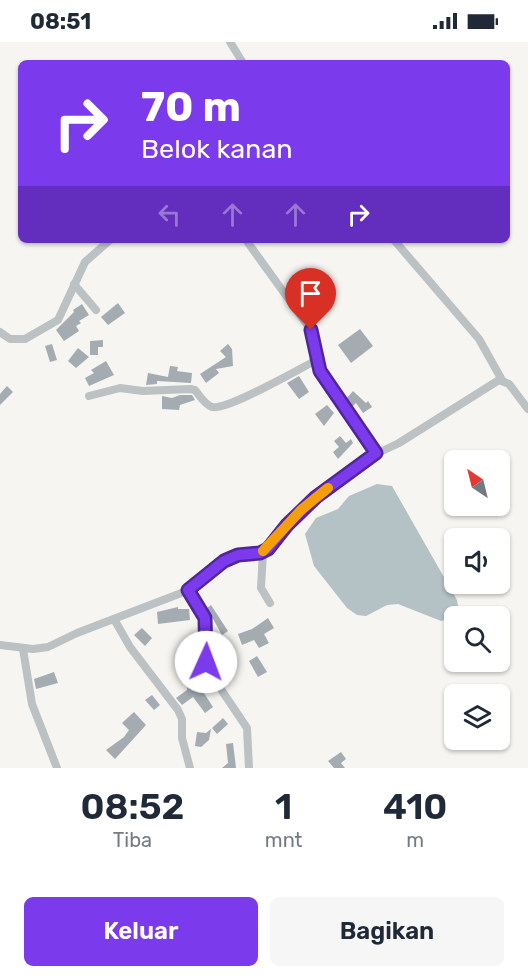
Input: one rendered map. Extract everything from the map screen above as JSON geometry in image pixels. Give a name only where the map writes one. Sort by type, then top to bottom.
[{"type":"street","points":[[230,42],[241,60]]},
{"type":"street","points":[[0,332],[17,341],[49,327],[63,312],[74,284],[93,253],[106,243]]},
{"type":"street","points":[[248,243],[311,330],[317,360],[327,383],[376,453]]},
{"type":"street","points":[[397,243],[478,339],[502,380],[528,410]]},
{"type":"street","points":[[74,284],[96,310]]},
{"type":"street","points":[[88,396],[120,388],[143,391],[195,390],[203,401],[217,406],[243,398],[317,360]]},
{"type":"street","points":[[1,643],[23,649],[48,647],[188,590],[224,561],[238,555],[262,552],[316,497],[376,453],[399,443],[486,387],[502,380]]},
{"type":"street","points":[[262,552],[261,588],[270,603]]},
{"type":"street","points":[[188,590],[205,618],[204,654],[212,676],[247,728],[249,768]]},
{"type":"street","points":[[114,620],[130,646],[178,710],[182,719],[182,738],[190,768]]},
{"type":"street","points":[[23,649],[32,705],[57,768]]},
{"type":"shaded area","points":[[377,484],[392,486],[444,577],[444,594],[454,594],[457,600],[458,606],[444,606],[444,620],[398,604],[387,605],[366,616],[357,615],[347,608],[314,566],[305,534],[316,518],[338,509],[349,496]]},
{"type":"building","points":[[118,303],[125,313],[108,325],[101,317]]},
{"type":"building","points":[[82,304],[89,315],[79,321],[81,323],[76,326],[79,331],[64,341],[56,330],[74,312],[73,310]]},
{"type":"building","points":[[360,329],[373,346],[351,363],[338,345]]},
{"type":"building","points":[[103,340],[103,347],[98,347],[98,355],[90,355],[90,341]]},
{"type":"building","points":[[52,344],[57,360],[50,362],[45,346]]},
{"type":"building","points":[[228,344],[232,349],[233,366],[216,369],[219,373],[206,383],[200,374],[226,357],[220,351]]},
{"type":"building","points":[[78,348],[89,357],[76,368],[68,361]]},
{"type":"building","points":[[106,361],[114,375],[89,386],[85,378],[94,373],[91,370]]},
{"type":"building","points":[[170,366],[178,367],[177,371],[192,373],[191,383],[157,381],[157,384],[146,385],[148,373],[168,377]]},
{"type":"building","points":[[299,376],[309,392],[299,399],[287,383]]},
{"type":"building","points":[[7,386],[13,392],[0,405],[0,394]]},
{"type":"building","points":[[353,391],[366,403],[368,401],[372,407],[363,413],[356,403],[352,407],[346,399]]},
{"type":"building","points":[[192,395],[195,400],[180,405],[179,410],[162,409],[162,396],[172,398]]},
{"type":"building","points":[[327,405],[334,413],[324,426],[315,414]]},
{"type":"building","points":[[340,436],[346,443],[351,439],[353,443],[338,459],[333,452],[339,447],[334,441]]},
{"type":"building","points":[[211,605],[228,631],[222,635],[207,608]]},
{"type":"building","points":[[178,607],[178,609],[189,609],[190,620],[158,624],[157,612]]},
{"type":"building","points":[[268,618],[274,628],[264,634],[269,643],[259,648],[254,640],[242,645],[238,634],[252,629]]},
{"type":"building","points":[[142,628],[152,638],[145,646],[134,635]]},
{"type":"building","points":[[257,656],[267,672],[258,677],[249,661]]},
{"type":"building","points":[[189,669],[198,670],[200,687],[213,707],[205,713],[193,697],[182,705],[176,698],[187,690]]},
{"type":"building","points":[[54,672],[58,683],[36,689],[34,679]]},
{"type":"building","points":[[152,695],[160,705],[154,710],[145,700]]},
{"type":"building","points":[[134,712],[146,725],[115,759],[106,750],[124,737],[129,730],[122,723]]},
{"type":"building","points":[[223,718],[228,724],[217,734],[212,728]]},
{"type":"building","points":[[211,729],[209,740],[201,747],[195,746],[197,732],[206,733]]},
{"type":"building","points":[[233,743],[236,768],[222,768],[228,763],[226,744]]},
{"type":"building","points":[[341,752],[346,759],[341,763],[345,768],[334,768],[328,761]]},
{"type":"slow traffic","points":[[263,551],[301,510],[328,488]]},
{"type":"route","points":[[206,662],[204,646],[207,626],[202,611],[188,590],[224,561],[238,555],[260,553],[268,549],[301,510],[376,453],[320,371],[311,330]]}]
